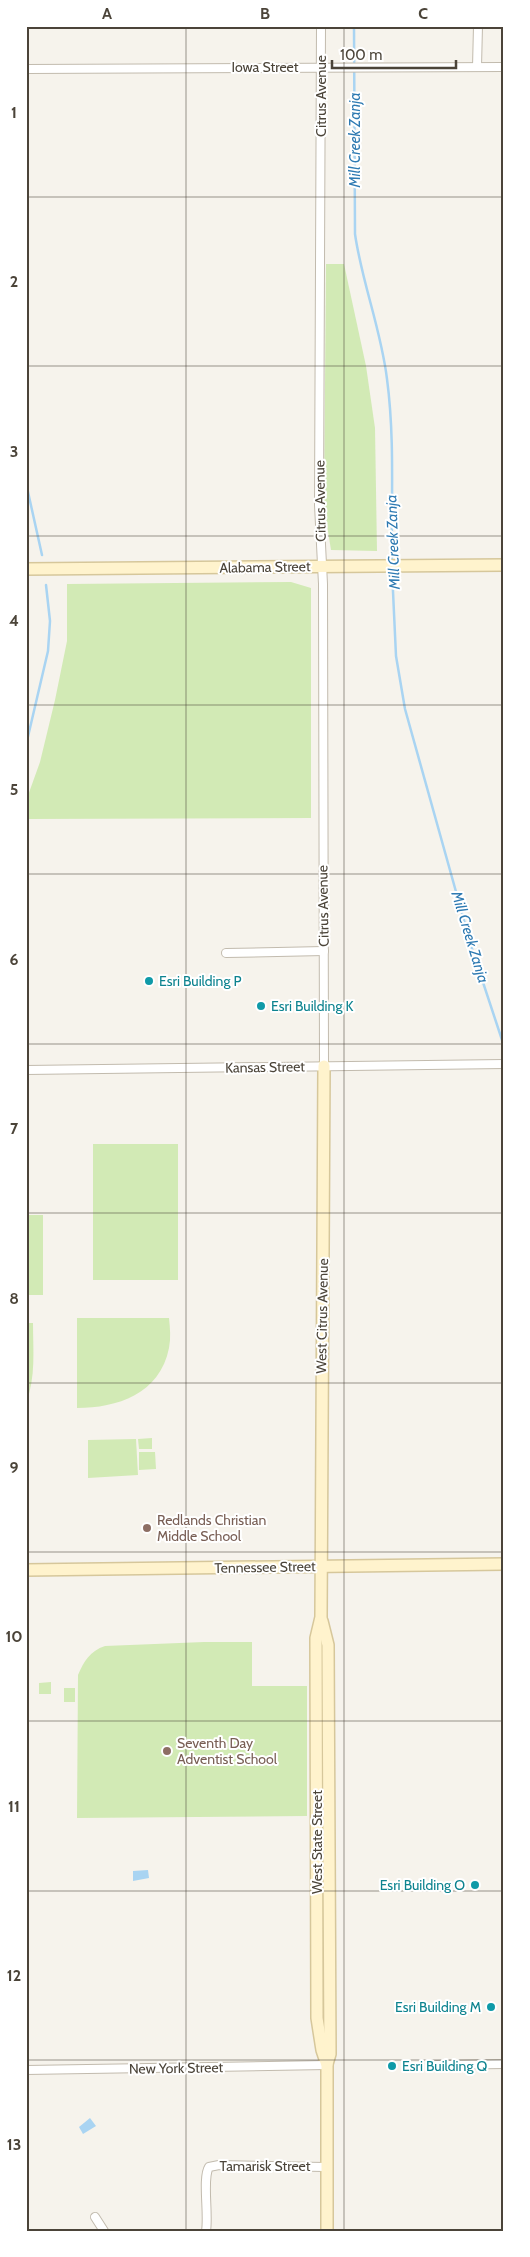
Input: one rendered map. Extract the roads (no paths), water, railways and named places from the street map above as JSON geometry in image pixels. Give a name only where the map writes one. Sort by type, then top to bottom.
[{"type":"street","name":"Citrus Avenue","points":[[321,26],[319,506],[322,566],[324,1066]]},
{"type":"street","points":[[477,67],[478,26]]},
{"type":"street","name":"Iowa Street","points":[[26,69],[504,67]]},
{"type":"street","name":"Alabama Street","points":[[26,569],[504,565]]},
{"type":"street","points":[[226,952],[324,951]]},
{"type":"street","name":"Kansas Street","points":[[26,1070],[504,1064]]},
{"type":"street","name":"West Citrus Avenue","points":[[320,1566],[324,1066]]},
{"type":"street","name":"Tennessee Street","points":[[26,1570],[504,1564]]},
{"type":"street","name":"West State Street","points":[[320,1566],[321,1617],[328,1644],[330,2054],[326,2065],[325,2167],[327,2231]]},
{"type":"street","points":[[436,2065],[504,2064]]},
{"type":"street","name":"New York Street","points":[[26,2070],[326,2065]]},
{"type":"street","name":"Tamarisk Street","points":[[206,2231],[208,2212],[205,2182],[209,2168],[219,2165],[325,2167]]},
{"type":"street","points":[[95,2217],[104,2231]]},
{"type":"water","points":[[148,1870],[149,1878],[133,1881],[133,1871]]},
{"type":"water","points":[[90,2118],[96,2126],[83,2134],[79,2127]]},
{"type":"waterway","name":"Mill Creek Zanja","points":[[354,26],[355,234],[387,379],[392,447],[392,562]]},
{"type":"waterway","points":[[26,483],[42,555]]},
{"type":"waterway","name":"Mill Creek Zanja","points":[[392,570],[396,656],[405,709],[472,949],[504,1046]]},
{"type":"waterway","points":[[26,745],[48,651],[50,621],[46,585]]},
{"type":"place","name":"Esri Building P","points":[[149,981]]},
{"type":"place","name":"Esri Building K","points":[[261,1006]]},
{"type":"place","name":"Redlands Christian Middle School","points":[[147,1528]]},
{"type":"place","name":"Seventh Day Adventist School","points":[[167,1751]]},
{"type":"place","name":"Esri Building O","points":[[475,1885]]},
{"type":"place","name":"Esri Building M","points":[[491,2007]]},
{"type":"place","name":"Esri Building Q","points":[[392,2066]]}]
